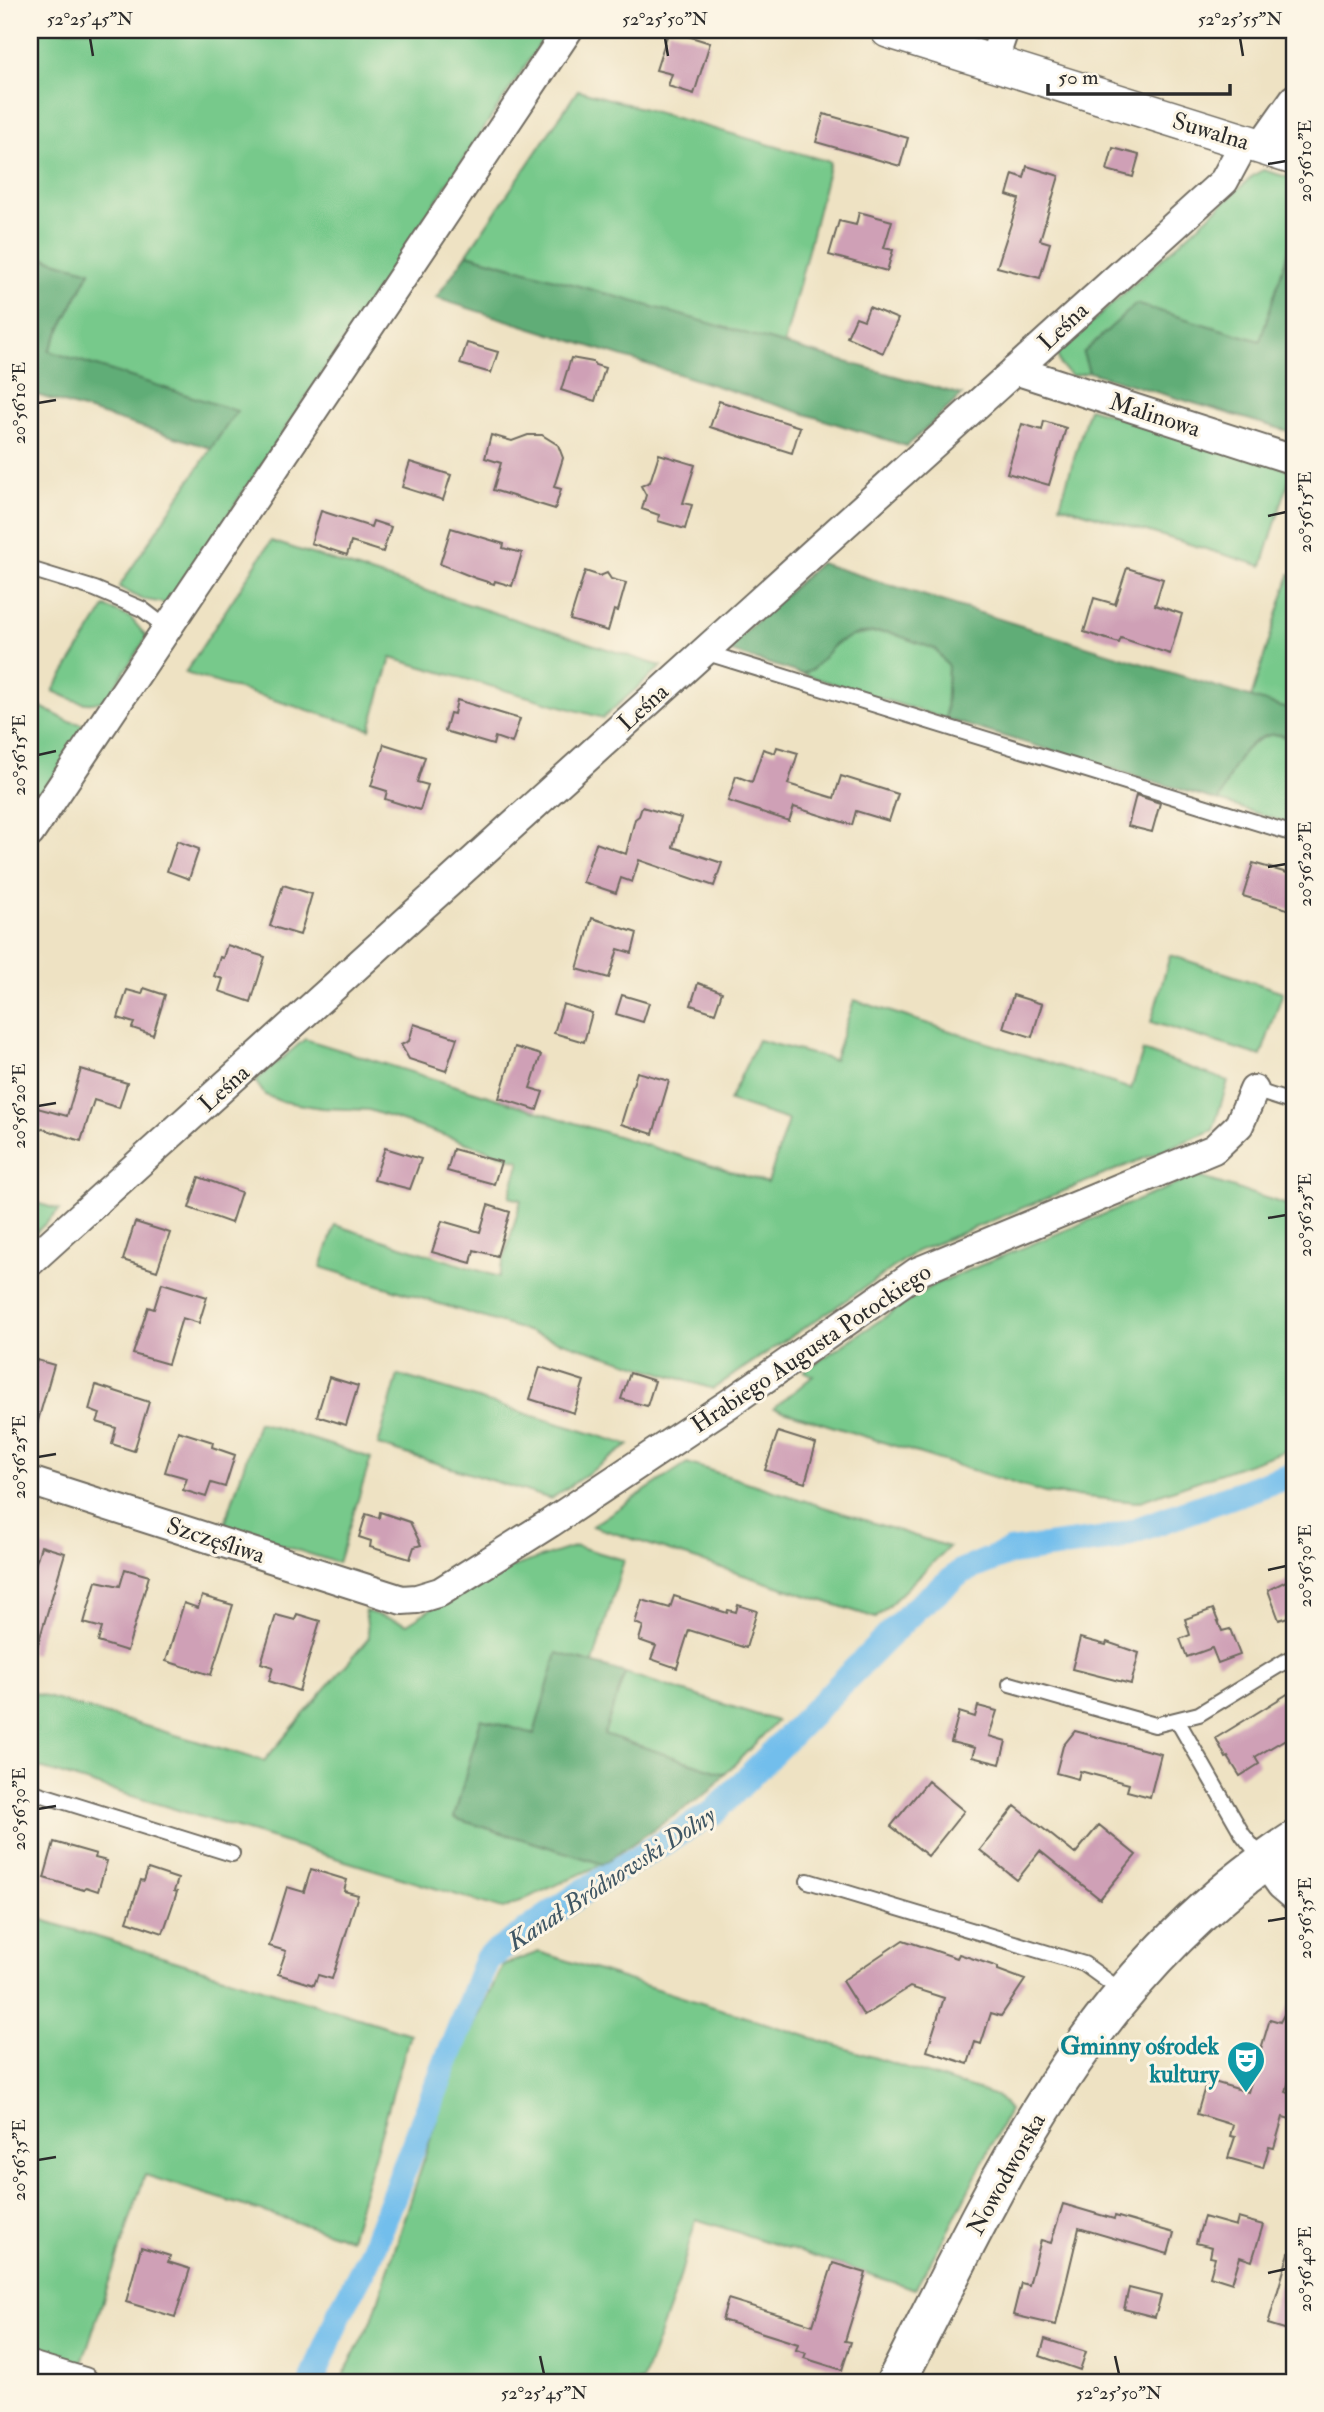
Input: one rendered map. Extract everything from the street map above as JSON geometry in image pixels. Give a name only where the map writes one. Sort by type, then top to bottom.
[{"type":"main road","name":"Nowodworska","points":[[896,2382],[1006,2169],[1041,2108],[1124,1993],[1151,1962],[1207,1907],[1279,1851]]},
{"type":"street","points":[[30,833],[568,30]]},
{"type":"street","name":"Suwalna","points":[[888,30],[999,46],[1253,145],[1294,157]]},
{"type":"street","name":"Leśna","points":[[30,1262],[1224,181],[1294,99]]},
{"type":"street","name":"Malinowa","points":[[1015,370],[1294,460]]},
{"type":"street","name":"Hrabiego Augusta Potockiego","points":[[402,1600],[417,1599],[440,1592],[550,1523],[730,1403],[917,1272],[1214,1149],[1239,1125],[1254,1090]]},
{"type":"street","name":"Szczęśliwa","points":[[30,1481],[402,1600]]},
{"type":"street","points":[[1279,1851],[1281,1885],[1294,1896]]},
{"type":"street","points":[[30,2366],[84,2382]]},
{"type":"lane","points":[[30,569],[95,589],[142,609],[167,628]]},
{"type":"lane","points":[[704,652],[1294,834]]},
{"type":"lane","points":[[1254,1090],[1294,1102]]},
{"type":"lane","points":[[1010,1684],[1155,1724],[1199,1714],[1294,1656]]},
{"type":"lane","points":[[1177,1720],[1243,1835],[1279,1851]]},
{"type":"lane","points":[[30,1791],[232,1854]]},
{"type":"lane","points":[[808,1881],[1084,1964],[1124,1993]]},
{"type":"green space","points":[[30,30],[549,30],[169,604],[141,599],[119,587],[236,411],[49,351],[90,272],[30,253]]},
{"type":"green space","points":[[934,30],[997,30],[983,43]]},
{"type":"green space","points":[[578,90],[830,162],[784,345],[467,254]]},
{"type":"green space","points":[[1263,170],[1294,179],[1294,236],[1260,341],[1136,304],[1083,353],[1089,372],[1072,376],[1061,366],[1057,354],[1254,175]]},
{"type":"green space","points":[[1293,235],[1294,433],[1089,372],[1083,353],[1136,304],[1260,341]]},
{"type":"green space","points":[[30,254],[90,271],[49,351],[237,411],[211,448],[30,393]]},
{"type":"green space","points":[[467,254],[962,395],[907,446],[436,298]]},
{"type":"green space","points":[[1089,408],[1292,470],[1262,566],[1060,505]]},
{"type":"green space","points":[[271,541],[662,666],[603,718],[391,658],[370,729],[185,673]]},
{"type":"green space","points":[[820,563],[1294,711],[1294,739],[1279,735],[1266,736],[1255,741],[1237,762],[1219,801],[946,719],[948,666],[935,649],[889,632],[860,633],[837,642],[813,669],[802,674],[725,650]]},
{"type":"green space","points":[[1290,574],[1294,575],[1294,711],[1251,698]]},
{"type":"green space","points":[[105,607],[130,617],[147,637],[107,698],[87,703],[53,691]]},
{"type":"green space","points":[[889,632],[935,649],[948,666],[946,719],[802,674],[845,639],[861,634]]},
{"type":"green space","points":[[41,707],[68,721],[82,724],[83,730],[30,814],[30,724]]},
{"type":"green space","points":[[1273,734],[1294,739],[1294,825],[1219,801],[1232,769],[1244,751],[1262,738]]},
{"type":"green space","points":[[1170,955],[1283,992],[1261,1056],[1151,1022]]},
{"type":"green space","points":[[854,1000],[1131,1089],[1143,1051],[1228,1081],[1213,1130],[915,1252],[713,1389],[321,1267],[335,1225],[499,1277],[521,1200],[509,1197],[520,1161],[369,1110],[321,1108],[280,1101],[265,1095],[255,1081],[305,1039],[768,1183],[788,1120],[729,1101],[758,1040],[834,1060]]},
{"type":"green space","points":[[1196,1176],[1294,1207],[1294,1448],[1137,1502],[1045,1493],[774,1408],[813,1376],[804,1371],[933,1285]]},
{"type":"green space","points":[[30,1201],[60,1210],[30,1238]]},
{"type":"green space","points":[[398,1375],[629,1445],[551,1499],[378,1445]]},
{"type":"green space","points":[[258,1422],[371,1458],[338,1563],[224,1527]]},
{"type":"green space","points":[[687,1463],[949,1547],[876,1618],[592,1526]]},
{"type":"green space","points":[[576,1546],[624,1560],[593,1663],[557,1654],[534,1734],[481,1719],[454,1818],[603,1864],[503,1909],[30,1765],[30,1692],[264,1761],[369,1638],[365,1611],[407,1624],[482,1577]]},
{"type":"green space","points":[[557,1653],[625,1673],[604,1734],[725,1774],[710,1791],[603,1864],[454,1818],[481,1719],[534,1734]]},
{"type":"green space","points":[[625,1673],[777,1721],[725,1774],[603,1734]]},
{"type":"green space","points":[[30,1916],[410,2034],[350,2239],[145,2175],[81,2366],[30,2350]]},
{"type":"green space","points":[[539,1952],[997,2096],[1009,2110],[950,2227],[915,2289],[696,2219],[678,2284],[642,2382],[340,2382],[373,2317],[453,2069],[503,1965]]},
{"type":"building","points":[[669,30],[710,43],[694,94],[668,86],[672,74],[656,70]]},
{"type":"building","points":[[824,114],[908,138],[900,166],[816,142]]},
{"type":"building","points":[[1113,148],[1139,155],[1133,177],[1107,170]]},
{"type":"building","points":[[1027,166],[1059,176],[1040,240],[1050,243],[1040,278],[997,267],[1019,199],[1007,195],[1013,174],[1024,178]]},
{"type":"building","points":[[859,212],[892,221],[884,248],[893,250],[887,271],[829,255],[839,221],[856,225]]},
{"type":"building","points":[[869,307],[898,319],[883,353],[847,337],[856,317],[864,320]]},
{"type":"building","points":[[467,343],[498,352],[491,373],[460,364]]},
{"type":"building","points":[[571,358],[593,362],[605,368],[595,401],[561,390]]},
{"type":"building","points":[[719,401],[800,427],[792,453],[710,427]]},
{"type":"building","points":[[1044,421],[1066,428],[1049,485],[1007,473],[1022,424],[1042,430]]},
{"type":"building","points":[[491,435],[512,441],[528,435],[542,435],[558,445],[563,458],[554,487],[561,489],[555,509],[493,490],[501,463],[485,458]]},
{"type":"building","points":[[659,454],[695,465],[683,503],[692,505],[685,529],[658,521],[659,515],[642,509],[646,495],[641,486],[650,482]]},
{"type":"building","points":[[410,462],[451,475],[443,500],[402,487]]},
{"type":"building","points":[[321,511],[371,527],[373,521],[391,527],[383,552],[351,542],[347,555],[311,543]]},
{"type":"building","points":[[451,528],[504,544],[503,548],[522,553],[512,586],[495,581],[494,584],[440,564]]},
{"type":"building","points":[[1127,568],[1163,579],[1155,605],[1182,614],[1170,654],[1121,638],[1119,643],[1084,632],[1094,598],[1115,604]]},
{"type":"building","points":[[585,571],[600,576],[607,573],[611,579],[626,583],[618,611],[614,610],[608,631],[570,620]]},
{"type":"building","points":[[457,700],[520,719],[512,743],[495,737],[493,745],[445,731],[450,713],[454,714]]},
{"type":"building","points":[[384,744],[425,757],[417,782],[428,785],[420,810],[385,799],[387,791],[371,786]]},
{"type":"building","points":[[777,747],[798,753],[788,784],[834,798],[841,776],[898,794],[889,821],[856,811],[852,825],[794,807],[789,821],[728,801],[736,776],[752,782],[763,749],[775,753]]},
{"type":"building","points":[[1136,795],[1160,803],[1152,832],[1128,826]]},
{"type":"building","points":[[642,807],[681,818],[673,847],[722,863],[714,886],[639,860],[632,882],[621,878],[616,893],[583,882],[596,843],[626,854],[635,819]]},
{"type":"building","points":[[177,841],[199,849],[189,879],[167,871]]},
{"type":"building","points":[[1253,863],[1294,875],[1294,911],[1243,896]]},
{"type":"building","points":[[283,885],[312,894],[300,935],[270,926]]},
{"type":"building","points":[[592,918],[637,933],[632,953],[618,949],[609,978],[577,969]]},
{"type":"building","points":[[227,945],[265,957],[251,1002],[219,991],[223,979],[214,976]]},
{"type":"building","points":[[698,983],[722,992],[715,1013],[691,1005]]},
{"type":"building","points":[[144,988],[165,995],[153,1035],[132,1028],[134,1023],[118,1018],[127,990],[142,994]]},
{"type":"building","points":[[622,995],[649,1003],[643,1022],[616,1014]]},
{"type":"building","points":[[1013,995],[1042,1004],[1032,1037],[1003,1028]]},
{"type":"building","points":[[563,1004],[592,1013],[584,1042],[554,1033]]},
{"type":"building","points":[[414,1024],[457,1038],[446,1071],[409,1059],[401,1045],[409,1041]]},
{"type":"building","points":[[515,1047],[541,1055],[530,1088],[543,1092],[537,1110],[499,1098]]},
{"type":"building","points":[[81,1069],[127,1083],[119,1108],[94,1100],[81,1141],[30,1125],[30,1106],[67,1116]]},
{"type":"building","points":[[637,1072],[669,1081],[653,1134],[621,1124]]},
{"type":"building","points":[[385,1148],[421,1159],[410,1189],[374,1180]]},
{"type":"building","points":[[453,1149],[501,1162],[494,1184],[447,1171]]},
{"type":"building","points":[[199,1177],[241,1192],[231,1223],[189,1208]]},
{"type":"building","points":[[488,1205],[510,1212],[497,1256],[474,1250],[471,1263],[432,1252],[442,1221],[480,1232]]},
{"type":"building","points":[[135,1222],[170,1233],[157,1271],[123,1260]]},
{"type":"building","points":[[162,1283],[207,1297],[199,1323],[182,1318],[168,1364],[133,1354],[148,1307],[154,1309]]},
{"type":"building","points":[[37,1360],[54,1365],[35,1431],[30,1430],[30,1383]]},
{"type":"building","points":[[540,1367],[584,1381],[574,1413],[530,1399]]},
{"type":"building","points":[[630,1373],[655,1381],[647,1406],[621,1399]]},
{"type":"building","points":[[329,1377],[358,1386],[346,1425],[317,1416]]},
{"type":"building","points":[[96,1385],[149,1402],[134,1451],[112,1444],[116,1428],[97,1422],[100,1414],[89,1410]]},
{"type":"building","points":[[178,1431],[213,1442],[212,1447],[235,1455],[225,1487],[211,1483],[206,1497],[183,1490],[187,1478],[165,1472]]},
{"type":"building","points":[[778,1432],[816,1444],[805,1483],[765,1470]]},
{"type":"building","points":[[380,1512],[410,1522],[421,1545],[414,1547],[410,1559],[370,1547],[371,1541],[359,1537],[366,1514],[379,1518]]},
{"type":"building","points":[[41,1546],[65,1553],[35,1654],[30,1653],[30,1571],[33,1572]]},
{"type":"building","points":[[125,1569],[149,1576],[127,1651],[98,1642],[102,1628],[84,1623],[96,1581],[120,1586]]},
{"type":"building","points":[[1294,1577],[1294,1615],[1279,1620],[1268,1590]]},
{"type":"building","points":[[202,1596],[233,1605],[211,1675],[166,1661],[184,1603],[198,1608]]},
{"type":"building","points":[[674,1596],[727,1613],[728,1610],[736,1612],[738,1605],[757,1611],[746,1648],[689,1630],[677,1668],[651,1659],[656,1646],[639,1640],[643,1626],[635,1623],[642,1600],[670,1608]]},
{"type":"building","points":[[1213,1609],[1222,1631],[1230,1629],[1240,1655],[1218,1663],[1212,1648],[1187,1657],[1180,1639],[1190,1635],[1185,1619]]},
{"type":"building","points":[[297,1614],[320,1621],[299,1691],[269,1681],[273,1667],[261,1663],[276,1615],[295,1620]]},
{"type":"building","points":[[1080,1638],[1106,1645],[1107,1642],[1139,1653],[1131,1684],[1072,1669]]},
{"type":"building","points":[[1294,1690],[1294,1734],[1255,1757],[1259,1764],[1240,1776],[1228,1757],[1226,1758],[1216,1738]]},
{"type":"building","points":[[978,1706],[997,1711],[989,1736],[1006,1741],[1000,1764],[972,1757],[975,1748],[951,1742],[959,1712],[975,1717]]},
{"type":"building","points":[[1075,1731],[1161,1754],[1150,1797],[1127,1791],[1129,1784],[1080,1771],[1078,1779],[1056,1773],[1063,1746]]},
{"type":"building","points":[[928,1781],[964,1811],[928,1856],[891,1826]]},
{"type":"building","points":[[1015,1806],[1075,1854],[1099,1825],[1136,1855],[1100,1899],[1040,1851],[1017,1880],[980,1850]]},
{"type":"building","points":[[54,1842],[96,1854],[95,1858],[107,1861],[98,1891],[86,1887],[84,1890],[44,1878]]},
{"type":"building","points":[[148,1869],[178,1879],[174,1891],[177,1892],[163,1933],[127,1921],[141,1880],[144,1881]]},
{"type":"building","points":[[311,1869],[347,1880],[344,1891],[358,1895],[332,1979],[318,1975],[314,1985],[278,1974],[286,1951],[269,1946],[287,1887],[304,1892]]},
{"type":"building","points":[[903,1940],[957,1958],[959,1954],[998,1967],[998,1970],[1025,1980],[1001,2016],[991,2013],[981,2044],[975,2042],[968,2064],[927,2051],[944,1998],[910,1987],[864,2016],[842,1981]]},
{"type":"building","name":"Gminny ośrodek kultury","points":[[1294,1996],[1294,2062],[1286,2092],[1294,2095],[1294,2120],[1283,2117],[1274,2148],[1269,2147],[1263,2168],[1228,2158],[1235,2137],[1230,2136],[1233,2125],[1197,2114],[1207,2080],[1248,2092],[1270,2019],[1280,2022]]},
{"type":"building","points":[[1063,2204],[1174,2233],[1168,2254],[1079,2228],[1056,2325],[1013,2315],[1021,2283],[1029,2285],[1041,2240],[1051,2243]]},
{"type":"building","points":[[1204,2217],[1236,2226],[1238,2218],[1263,2225],[1252,2261],[1240,2257],[1232,2283],[1210,2276],[1215,2258],[1210,2257],[1212,2247],[1196,2243]]},
{"type":"building","points":[[141,2247],[170,2256],[168,2262],[190,2269],[175,2317],[126,2302]]},
{"type":"building","points":[[1289,2253],[1294,2254],[1294,2332],[1268,2324]]},
{"type":"building","points":[[833,2263],[866,2273],[845,2341],[851,2342],[842,2370],[804,2358],[806,2353],[796,2350],[798,2344],[722,2320],[728,2299],[813,2325]]},
{"type":"building","points":[[1129,2288],[1161,2296],[1155,2317],[1124,2309]]},
{"type":"building","points":[[1045,2339],[1086,2352],[1080,2370],[1040,2356]]},
{"type":"waterway","name":"Kanał Bródnowski Dolny","points":[[312,2382],[340,2312],[369,2258],[487,1959],[584,1891],[714,1812],[915,1609],[962,1571],[1010,1552],[1114,1538],[1294,1474]]},
{"type":"place","name":"Gminny ośrodek kultury","points":[[1246,2094]]}]
